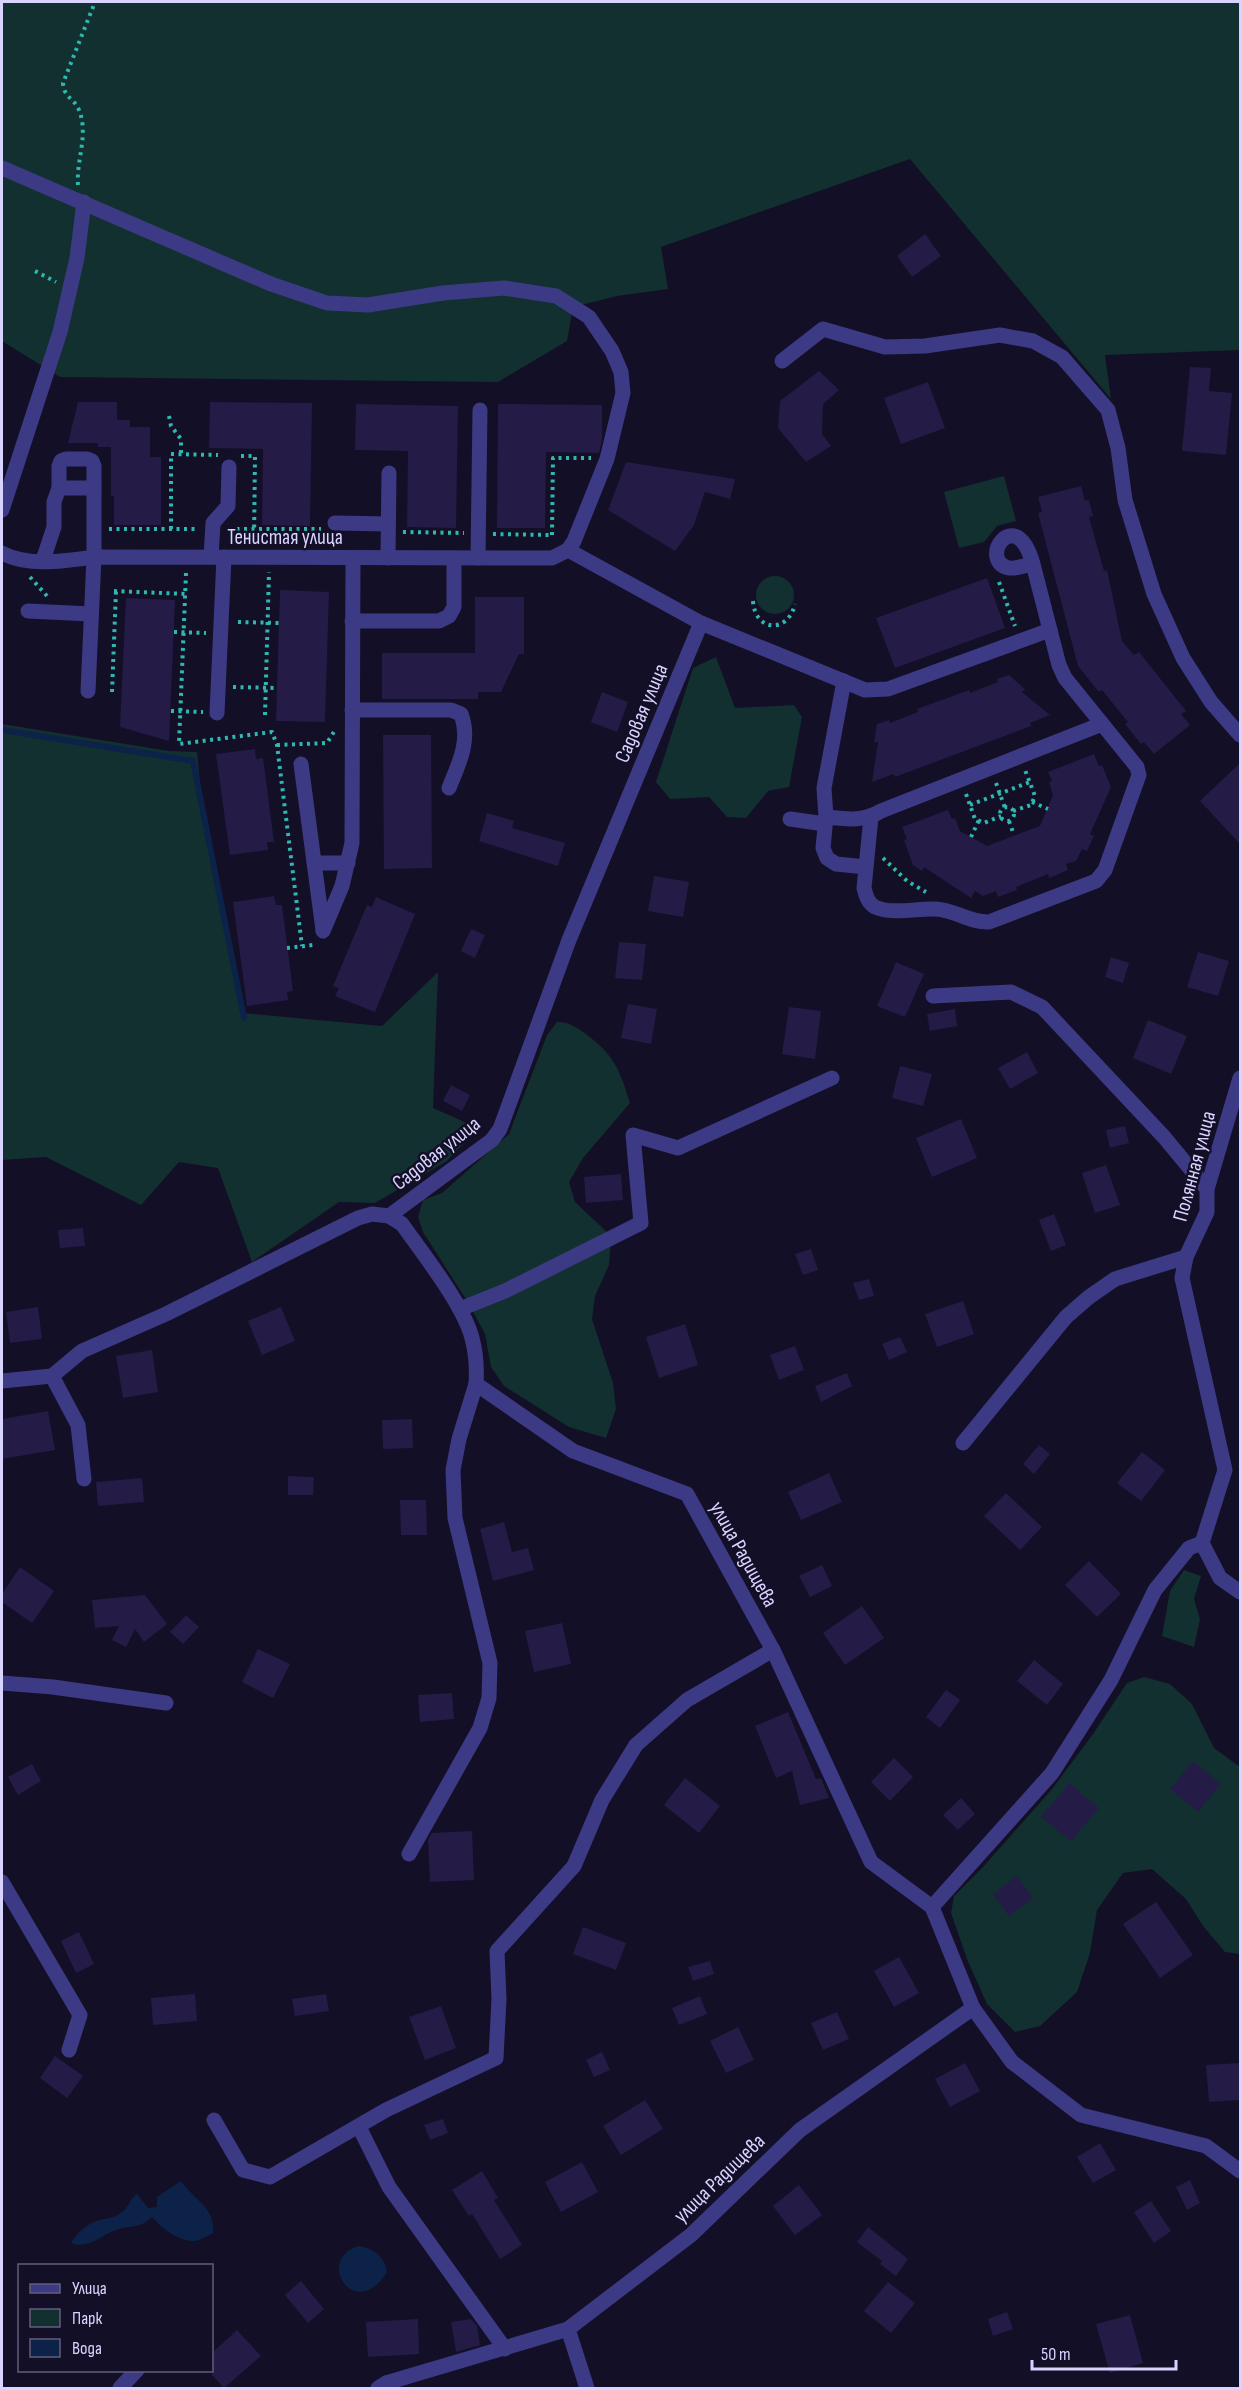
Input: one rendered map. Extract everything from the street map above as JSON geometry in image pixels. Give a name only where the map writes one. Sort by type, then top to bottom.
[{"type":"street","points":[[2,168],[271,284],[327,303],[368,305],[443,293],[504,288],[556,296],[590,317],[612,351],[621,372],[623,393],[607,459],[574,541],[568,550],[701,622],[865,690],[888,689],[1050,630]]},
{"type":"street","points":[[2,510],[60,332],[77,258],[84,202]]},
{"type":"street","points":[[782,361],[823,329],[885,347],[925,346],[1000,335],[1033,341],[1062,357],[1108,410],[1118,448],[1125,500],[1154,594],[1183,658],[1211,702],[1240,735]]},
{"type":"street","points":[[478,558],[480,410]]},
{"type":"street","points":[[43,560],[54,527],[54,502],[59,488],[61,461],[66,459],[92,461],[94,466],[94,557],[88,691]]},
{"type":"street","points":[[209,712],[218,687],[221,622],[218,557],[211,529],[213,523],[228,506],[229,467]]},
{"type":"street","points":[[388,558],[389,473]]},
{"type":"street","points":[[59,488],[94,488]]},
{"type":"street","points":[[335,523],[388,524]]},
{"type":"street","points":[[871,817],[864,888],[866,898],[873,906],[885,910],[938,909],[978,922],[990,921],[1096,881],[1105,870],[1139,775],[1137,767],[1065,678],[1033,564],[1024,540],[1017,536],[1008,536],[1001,540],[997,548],[997,556],[1001,564],[1008,568],[1033,564]]},
{"type":"street","name":"Тенистая улица","points":[[2,552],[13,558],[43,560],[94,557],[552,558],[568,550]]},
{"type":"street","points":[[301,764],[323,931],[342,886],[352,843],[352,558]]},
{"type":"street","points":[[352,621],[440,621],[449,616],[454,607],[454,558]]},
{"type":"street","points":[[28,611],[91,614]]},
{"type":"street","name":"Садовая улица","points":[[52,1376],[90,1346],[166,1314],[358,1218],[372,1214],[389,1216],[492,1140],[500,1129],[569,940],[701,622]]},
{"type":"street","points":[[844,681],[824,788],[826,820],[823,848],[827,858],[836,864],[866,867]]},
{"type":"street","points":[[352,710],[451,710],[461,714],[464,724],[464,750],[449,788]]},
{"type":"street","points":[[790,819],[859,820],[871,817],[881,811],[1102,724]]},
{"type":"street","points":[[314,863],[348,863]]},
{"type":"street","points":[[933,996],[1011,992],[1042,1008],[1164,1137],[1207,1189]]},
{"type":"street","points":[[460,1309],[516,1286],[641,1223],[633,1134],[678,1148],[832,1078]]},
{"type":"street","name":"Полянная улица","points":[[1202,1543],[1225,1470],[1182,1278],[1186,1257],[1207,1212],[1207,1189],[1240,1078]]},
{"type":"street","points":[[389,1216],[402,1224],[460,1309],[472,1337],[477,1367],[476,1384],[459,1439],[453,1470],[455,1518],[490,1663],[489,1698],[480,1728],[409,1854]]},
{"type":"street","points":[[963,1443],[1066,1317],[1089,1296],[1114,1279],[1186,1257]]},
{"type":"street","points":[[2,1381],[52,1376],[78,1425],[84,1479]]},
{"type":"street","name":"улица Радищева","points":[[476,1384],[573,1451],[687,1494],[773,1650],[871,1862],[932,1907]]},
{"type":"street","points":[[1240,1592],[1220,1578],[1202,1543],[1189,1548],[1155,1590],[1110,1680],[1052,1773],[932,1907],[973,2008],[1012,2062],[1081,2115],[1206,2146],[1240,2172]]},
{"type":"street","points":[[214,2120],[243,2170],[270,2177],[386,2110],[496,2058],[499,1999],[497,1951],[574,1866],[602,1800],[636,1745],[687,1700],[773,1650]]},
{"type":"street","points":[[2,1683],[53,1687],[166,1703]]},
{"type":"street","points":[[2,1882],[80,2015],[69,2050]]},
{"type":"street","name":"улица Радищева","points":[[378,2388],[386,2383],[568,2329],[691,2235],[800,2130],[973,2008]]},
{"type":"street","points":[[359,2127],[389,2187],[505,2349]]},
{"type":"street","points":[[568,2329],[587,2388]]},
{"type":"street","points":[[120,2388],[135,2372]]},
{"type":"path","points":[[84,202],[77,182],[84,141],[79,110],[64,91],[63,83],[95,2]]},
{"type":"path","points":[[35,271],[70,289]]},
{"type":"path","points":[[169,416],[171,426],[181,439],[181,455]]},
{"type":"path","points":[[552,558],[553,458],[607,459]]},
{"type":"path","points":[[997,556],[996,573],[1021,641]]},
{"type":"path","points":[[187,557],[179,744],[272,732],[277,745],[302,946]]},
{"type":"path","points":[[265,715],[269,558]]},
{"type":"path","points":[[25,560],[29,577],[61,613]]},
{"type":"path","points":[[92,590],[186,594]]},
{"type":"path","points":[[112,692],[116,591]]},
{"type":"path","points":[[753,601],[754,611],[759,619],[767,624],[777,625],[786,621],[793,613],[795,604]]},
{"type":"path","points":[[221,622],[279,623]]},
{"type":"path","points":[[174,632],[205,633]]},
{"type":"path","points":[[218,687],[277,688]]},
{"type":"path","points":[[171,711],[209,712]]},
{"type":"path","points":[[277,745],[327,743],[338,724]]},
{"type":"path","points":[[999,792],[1005,808],[1013,812],[1031,805],[1035,796],[1020,756]]},
{"type":"path","points":[[960,780],[975,819],[984,823],[1001,816]]},
{"type":"path","points":[[970,805],[1030,782]]},
{"type":"path","points":[[1032,802],[1048,809]]},
{"type":"path","points":[[1001,816],[1000,813],[1005,808]]},
{"type":"path","points":[[1009,821],[1014,815],[1013,812]]},
{"type":"path","points":[[1001,816],[1009,821],[1014,835]]},
{"type":"path","points":[[971,837],[979,820]]},
{"type":"path","points":[[868,844],[907,881],[931,896],[938,909]]},
{"type":"green space","points":[[2,2],[1240,2],[1240,350],[1105,355],[1111,399],[910,159],[661,247],[668,289],[617,296],[573,307],[567,341],[498,382],[60,377],[2,341]]},
{"type":"green space","points":[[1004,476],[1016,521],[997,526],[984,542],[959,548],[944,492]]},
{"type":"green space","points":[[775,576],[788,582],[794,595],[788,608],[775,614],[762,608],[756,595],[762,582]]},
{"type":"green space","points":[[716,657],[735,708],[794,705],[802,717],[789,787],[768,791],[746,818],[727,817],[709,797],[670,799],[656,782],[693,668]]},
{"type":"green space","points":[[2,724],[169,751],[197,752],[203,815],[243,1013],[382,1026],[438,972],[433,1108],[478,1128],[447,1161],[375,1203],[339,1202],[252,1262],[218,1168],[179,1162],[141,1205],[46,1157],[2,1160]]},
{"type":"green space","points":[[557,1022],[577,1028],[602,1047],[618,1071],[630,1103],[583,1158],[569,1182],[575,1202],[611,1236],[609,1265],[595,1296],[592,1319],[613,1383],[616,1409],[606,1438],[569,1427],[504,1386],[491,1367],[485,1334],[469,1304],[423,1232],[418,1217],[423,1200],[442,1193],[509,1134],[547,1035]]},
{"type":"green space","points":[[1184,1570],[1201,1576],[1194,1599],[1200,1619],[1194,1647],[1162,1636],[1170,1591]]},
{"type":"green space","points":[[1144,1677],[1170,1684],[1192,1704],[1214,1748],[1240,1767],[1240,1954],[1225,1952],[1203,1926],[1186,1899],[1152,1869],[1123,1873],[1097,1910],[1090,1953],[1077,1992],[1040,2026],[1015,2032],[987,2004],[967,1959],[951,1913],[954,1896],[1052,1789],[1127,1683]]},
{"type":"water","points":[[181,2181],[208,2211],[213,2224],[213,2233],[202,2239],[189,2241],[166,2230],[152,2217],[143,2224],[116,2230],[83,2245],[71,2243],[79,2232],[91,2223],[119,2214],[137,2194],[148,2208],[157,2207],[157,2197]]},
{"type":"water","points":[[358,2246],[369,2249],[381,2257],[387,2272],[375,2286],[363,2292],[353,2290],[344,2284],[340,2274],[340,2264],[345,2254]]},
{"type":"building","points":[[925,234],[941,256],[912,277],[897,256]]},
{"type":"building","points":[[1190,367],[1211,368],[1209,391],[1232,393],[1226,455],[1182,451]]},
{"type":"building","points":[[819,371],[839,390],[823,404],[822,434],[831,446],[806,462],[778,428],[780,401]]},
{"type":"building","points":[[928,382],[945,428],[901,444],[884,398]]},
{"type":"building","points":[[78,402],[117,402],[117,420],[130,420],[130,427],[150,427],[150,457],[161,457],[161,525],[114,525],[114,496],[111,496],[111,447],[98,447],[98,443],[68,443]]},
{"type":"building","points":[[210,402],[312,403],[310,526],[262,525],[263,449],[209,448]]},
{"type":"building","points":[[356,404],[458,406],[456,528],[407,527],[408,451],[355,450]]},
{"type":"building","points":[[498,404],[602,405],[602,439],[599,453],[546,452],[545,528],[497,528]]},
{"type":"building","points":[[626,462],[735,479],[730,499],[705,492],[694,525],[675,551],[608,510]]},
{"type":"building","points":[[1081,486],[1085,501],[1089,500],[1093,516],[1089,517],[1104,571],[1107,570],[1122,641],[1134,655],[1139,652],[1186,711],[1181,714],[1190,725],[1154,754],[1144,742],[1141,744],[1125,724],[1128,722],[1102,690],[1099,692],[1078,666],[1038,513],[1042,512],[1038,497]]},
{"type":"building","points":[[987,578],[1005,628],[895,668],[876,618]]},
{"type":"building","points":[[280,590],[329,592],[325,722],[276,721]]},
{"type":"building","points":[[475,597],[524,597],[524,654],[519,654],[501,692],[478,692],[478,699],[382,699],[382,653],[475,653]]},
{"type":"building","points":[[126,598],[175,600],[169,741],[120,727]]},
{"type":"building","points":[[1009,675],[1025,689],[1022,692],[1050,715],[1030,723],[1031,726],[895,777],[894,774],[872,782],[878,742],[874,742],[877,724],[889,720],[890,723],[918,712],[917,709],[969,690],[970,693]]},
{"type":"building","points":[[602,692],[628,702],[617,732],[591,722]]},
{"type":"building","points":[[383,735],[431,735],[432,868],[384,869]]},
{"type":"building","points":[[255,749],[256,759],[263,758],[274,842],[267,842],[268,850],[230,855],[216,754]]},
{"type":"building","points":[[1094,754],[1099,766],[1102,765],[1111,787],[1090,834],[1094,836],[1087,851],[1082,849],[1076,861],[1066,864],[1068,870],[1049,878],[1048,874],[998,897],[996,891],[983,896],[975,891],[971,898],[924,867],[922,871],[913,865],[902,827],[948,810],[952,819],[955,818],[960,831],[987,846],[1040,826],[1053,795],[1049,782],[1052,781],[1048,772]]},
{"type":"building","points":[[1240,763],[1240,844],[1200,801]]},
{"type":"building","points":[[487,813],[514,821],[512,828],[565,843],[558,866],[479,841]]},
{"type":"building","points":[[654,876],[689,882],[683,917],[648,911]]},
{"type":"building","points":[[274,896],[276,905],[282,905],[293,991],[287,992],[288,1000],[247,1006],[233,902]]},
{"type":"building","points":[[376,897],[415,914],[375,1012],[335,996],[339,988],[333,986],[367,905],[372,907]]},
{"type":"building","points":[[471,929],[485,935],[475,958],[461,951]]},
{"type":"building","points":[[619,942],[646,944],[642,980],[615,978]]},
{"type":"building","points":[[1198,952],[1229,961],[1218,996],[1187,987]]},
{"type":"building","points":[[1111,957],[1129,963],[1123,983],[1105,977]]},
{"type":"building","points":[[896,962],[924,974],[905,1017],[877,1006]]},
{"type":"building","points":[[628,1004],[657,1009],[651,1044],[621,1038]]},
{"type":"building","points":[[789,1007],[821,1011],[815,1059],[782,1054]]},
{"type":"building","points":[[955,1009],[957,1026],[930,1031],[927,1014]]},
{"type":"building","points":[[1148,1020],[1187,1036],[1171,1074],[1133,1058]]},
{"type":"building","points":[[1027,1052],[1038,1073],[1010,1089],[998,1068]]},
{"type":"building","points":[[900,1066],[932,1074],[923,1106],[892,1098]]},
{"type":"building","points":[[451,1085],[470,1095],[462,1111],[443,1101]]},
{"type":"building","points":[[961,1119],[977,1158],[932,1177],[916,1138]]},
{"type":"building","points":[[1125,1126],[1129,1143],[1110,1148],[1106,1130]]},
{"type":"building","points":[[1106,1165],[1120,1205],[1095,1213],[1082,1173]]},
{"type":"building","points":[[621,1174],[623,1200],[586,1203],[584,1177]]},
{"type":"building","points":[[1054,1214],[1066,1245],[1051,1251],[1039,1220]]},
{"type":"building","points":[[83,1228],[85,1246],[60,1248],[58,1230]]},
{"type":"building","points":[[811,1249],[818,1270],[803,1275],[795,1254]]},
{"type":"building","points":[[869,1279],[874,1296],[859,1300],[853,1283]]},
{"type":"building","points":[[963,1301],[974,1334],[937,1347],[925,1314]]},
{"type":"building","points":[[38,1307],[42,1339],[10,1343],[6,1312]]},
{"type":"building","points":[[281,1307],[295,1341],[262,1355],[248,1321]]},
{"type":"building","points":[[685,1324],[698,1365],[659,1378],[646,1337]]},
{"type":"building","points":[[900,1337],[907,1352],[889,1360],[882,1344]]},
{"type":"building","points":[[795,1346],[804,1370],[779,1380],[770,1355]]},
{"type":"building","points":[[152,1350],[158,1392],[123,1398],[116,1356]]},
{"type":"building","points":[[847,1373],[852,1386],[821,1402],[815,1386]]},
{"type":"building","points":[[48,1411],[55,1450],[2,1459],[2,1419]]},
{"type":"building","points":[[412,1419],[413,1448],[383,1449],[382,1420]]},
{"type":"building","points":[[1039,1445],[1050,1454],[1034,1474],[1023,1464]]},
{"type":"building","points":[[1142,1452],[1165,1470],[1141,1501],[1117,1483]]},
{"type":"building","points":[[829,1473],[842,1502],[801,1520],[788,1492]]},
{"type":"building","points":[[288,1476],[314,1477],[313,1495],[288,1495]]},
{"type":"building","points":[[142,1478],[144,1502],[98,1506],[96,1482]]},
{"type":"building","points":[[1006,1493],[1042,1527],[1020,1550],[984,1516]]},
{"type":"building","points":[[400,1500],[426,1500],[427,1535],[401,1535]]},
{"type":"building","points":[[504,1522],[512,1552],[528,1548],[534,1570],[493,1581],[480,1529]]},
{"type":"building","points":[[1089,1561],[1121,1594],[1097,1617],[1065,1585]]},
{"type":"building","points":[[822,1565],[832,1586],[810,1597],[799,1576]]},
{"type":"building","points":[[20,1567],[54,1591],[32,1623],[2,1602],[2,1594]]},
{"type":"building","points":[[145,1595],[167,1624],[144,1642],[135,1629],[126,1647],[112,1640],[119,1626],[95,1628],[92,1600]]},
{"type":"building","points":[[862,1606],[884,1638],[845,1665],[823,1633]]},
{"type":"building","points":[[186,1615],[199,1627],[183,1644],[170,1632]]},
{"type":"building","points":[[562,1623],[571,1664],[534,1672],[525,1631]]},
{"type":"building","points":[[258,1649],[290,1664],[273,1698],[242,1682]]},
{"type":"building","points":[[1034,1660],[1063,1684],[1047,1705],[1017,1681]]},
{"type":"building","points":[[946,1690],[960,1700],[940,1728],[926,1717]]},
{"type":"building","points":[[452,1693],[454,1719],[420,1722],[418,1695]]},
{"type":"building","points":[[788,1712],[816,1779],[821,1778],[829,1798],[800,1805],[792,1771],[776,1778],[755,1726]]},
{"type":"building","points":[[894,1758],[913,1777],[890,1801],[871,1782]]},
{"type":"building","points":[[1193,1761],[1221,1784],[1198,1812],[1170,1789]]},
{"type":"building","points":[[32,1764],[41,1781],[18,1795],[8,1777]]},
{"type":"building","points":[[685,1778],[720,1806],[699,1833],[664,1805]]},
{"type":"building","points":[[1069,1783],[1099,1808],[1071,1841],[1041,1817]]},
{"type":"building","points":[[961,1798],[975,1814],[958,1830],[943,1815]]},
{"type":"building","points":[[472,1831],[474,1880],[430,1882],[428,1840],[432,1833]]},
{"type":"building","points":[[1017,1876],[1033,1898],[1009,1916],[993,1894]]},
{"type":"building","points":[[1156,1902],[1193,1955],[1160,1978],[1123,1924]]},
{"type":"building","points":[[583,1927],[626,1943],[616,1970],[573,1954]]},
{"type":"building","points":[[79,1932],[94,1964],[76,1973],[61,1941]]},
{"type":"building","points":[[899,1957],[919,1993],[894,2007],[874,1971]]},
{"type":"building","points":[[710,1961],[714,1974],[693,1981],[688,1967]]},
{"type":"building","points":[[195,1994],[197,2021],[153,2025],[151,1998]]},
{"type":"building","points":[[326,1994],[329,2011],[295,2016],[292,1999]]},
{"type":"building","points":[[700,1996],[707,2014],[679,2025],[672,2008]]},
{"type":"building","points":[[441,2006],[456,2048],[425,2060],[409,2017]]},
{"type":"building","points":[[837,2012],[849,2039],[823,2050],[811,2023]]},
{"type":"building","points":[[738,2027],[754,2060],[726,2073],[710,2041]]},
{"type":"building","points":[[602,2052],[610,2070],[594,2077],[586,2060]]},
{"type":"building","points":[[55,2056],[83,2076],[67,2098],[40,2078]]},
{"type":"building","points":[[965,2063],[980,2091],[950,2107],[935,2079]]},
{"type":"building","points":[[1240,2063],[1240,2100],[1209,2102],[1206,2065]]},
{"type":"building","points":[[645,2100],[663,2129],[621,2155],[603,2126]]},
{"type":"building","points":[[443,2119],[448,2133],[430,2140],[424,2125]]},
{"type":"building","points":[[1100,2143],[1116,2170],[1093,2183],[1077,2157]]},
{"type":"building","points":[[582,2162],[598,2192],[561,2212],[545,2182]]},
{"type":"building","points":[[482,2171],[498,2198],[494,2200],[522,2245],[500,2259],[472,2214],[469,2216],[452,2190]]},
{"type":"building","points":[[1190,2180],[1200,2203],[1187,2210],[1176,2187]]},
{"type":"building","points":[[799,2185],[822,2215],[795,2235],[773,2206]]},
{"type":"building","points":[[1151,2201],[1171,2231],[1154,2243],[1134,2212]]},
{"type":"building","points":[[868,2227],[908,2259],[896,2276],[880,2264],[882,2261],[857,2242]]},
{"type":"building","points":[[301,2281],[324,2309],[308,2323],[285,2295]]},
{"type":"building","points":[[888,2282],[915,2303],[891,2333],[864,2311]]},
{"type":"building","points":[[1007,2312],[1013,2329],[993,2336],[988,2319]]},
{"type":"building","points":[[1130,2315],[1143,2363],[1110,2373],[1096,2324]]},
{"type":"building","points":[[418,2319],[419,2354],[368,2357],[366,2322]]},
{"type":"building","points":[[471,2319],[477,2326],[480,2345],[456,2352],[451,2322]]},
{"type":"building","points":[[237,2330],[261,2356],[224,2388],[212,2375],[213,2352]]},
{"type":"waterway","points":[[2,730],[193,761],[244,1018]]}]
